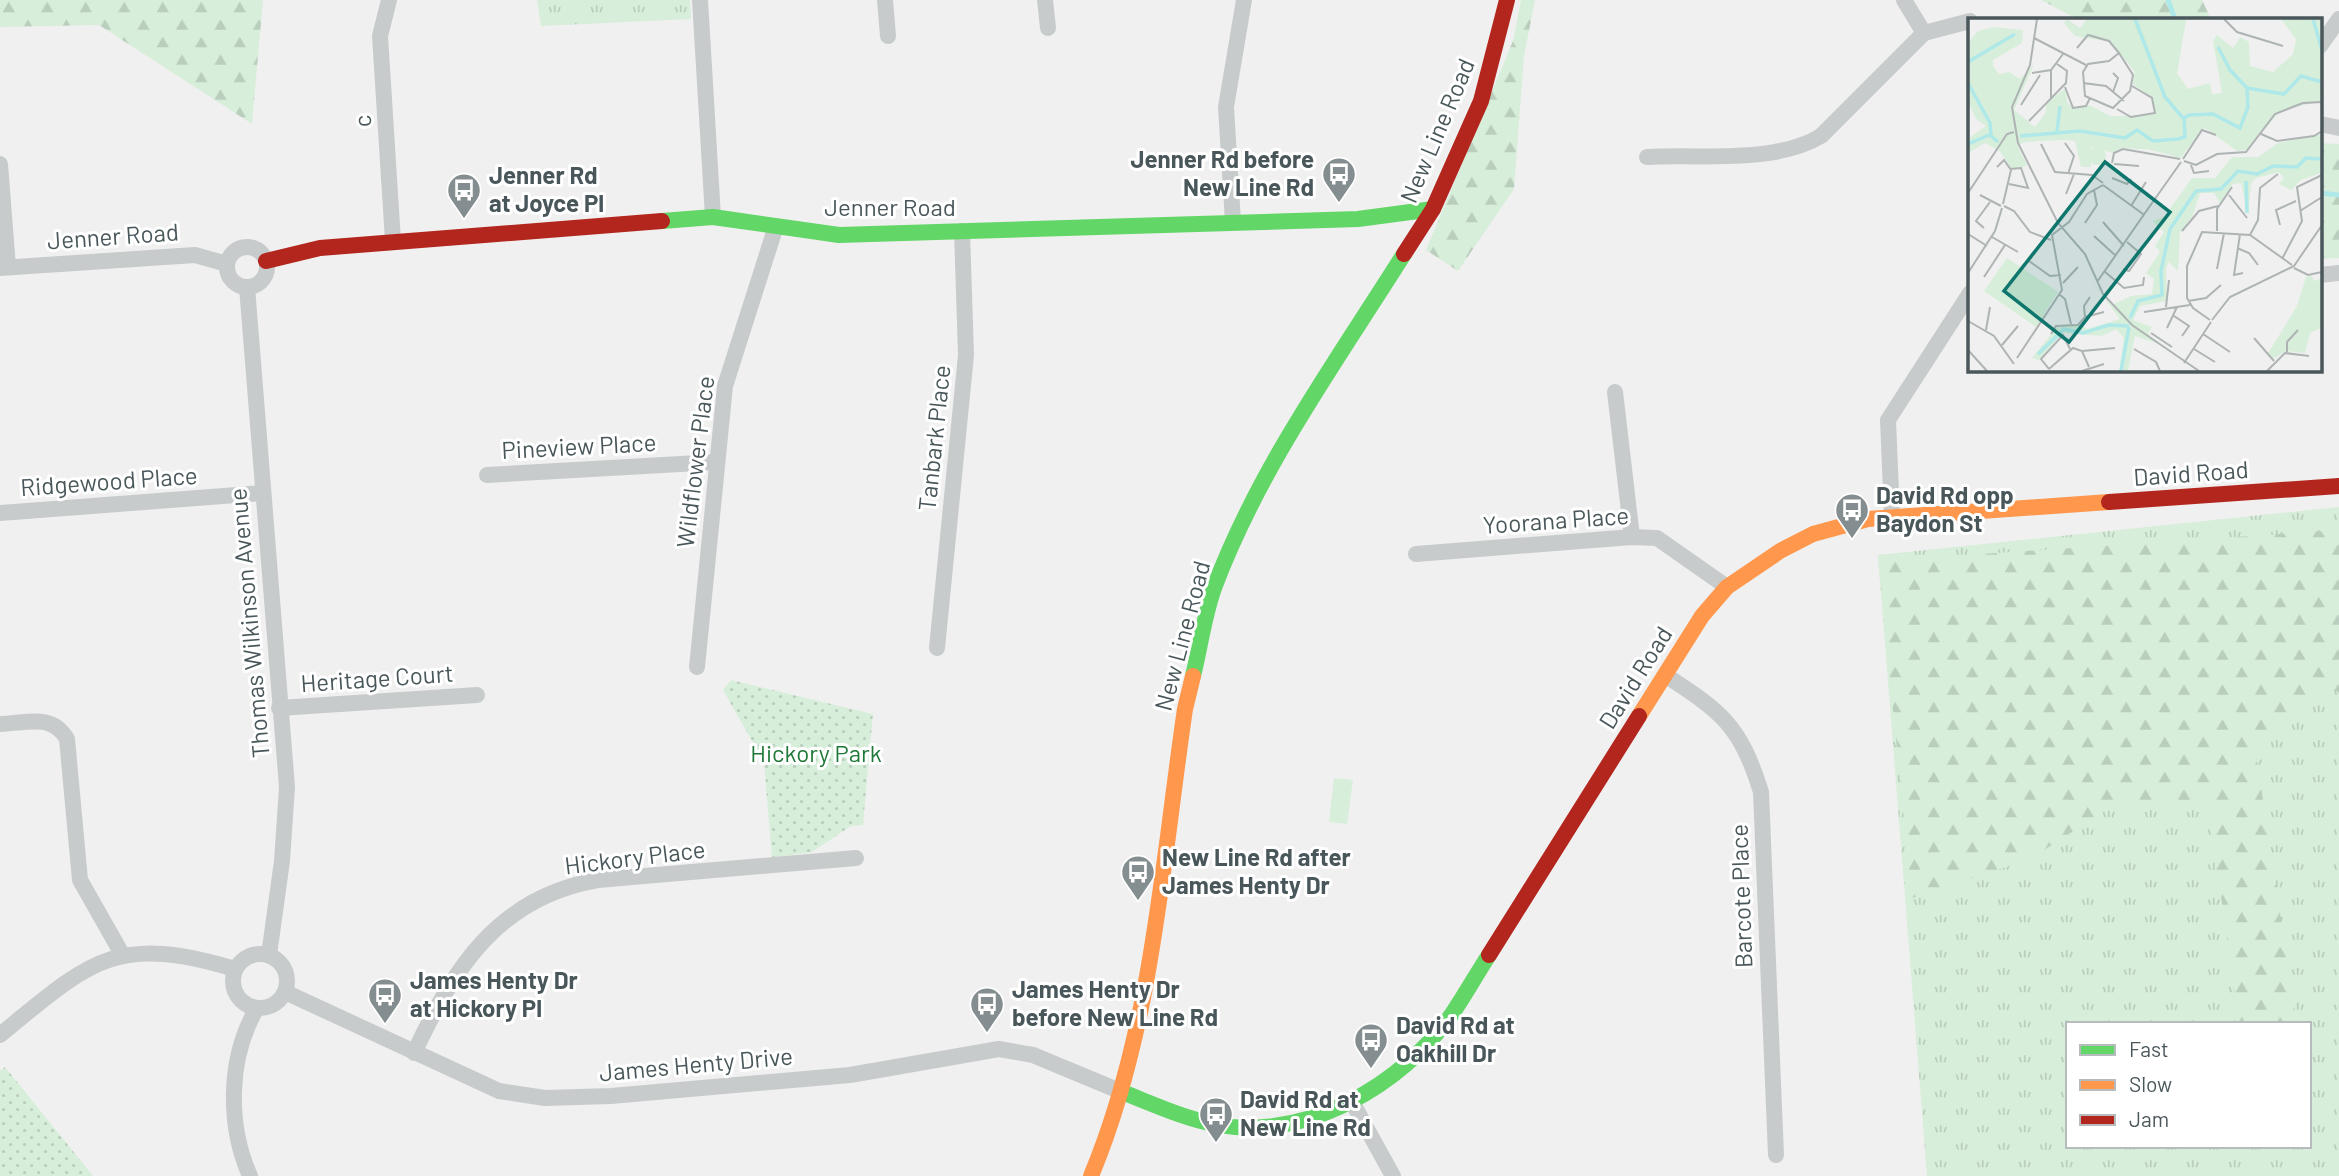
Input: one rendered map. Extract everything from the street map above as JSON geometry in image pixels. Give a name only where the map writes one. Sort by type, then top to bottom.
[{"type":"street","name":"c","points":[[389,0],[380,36],[393,241]]},
{"type":"street","points":[[700,0],[713,217]]},
{"type":"street","points":[[885,0],[888,36]]},
{"type":"street","points":[[1045,0],[1048,28]]},
{"type":"street","points":[[1233,222],[1226,107],[1244,0]]},
{"type":"street","name":"New Line Road","points":[[1091,1176],[1112,1126],[1141,1012],[1185,709],[1213,591],[1243,518],[1281,449],[1433,209],[1480,101],[1507,0]]},
{"type":"street","points":[[1904,0],[1924,33]]},
{"type":"street","points":[[2322,43],[2339,19]]},
{"type":"street","points":[[1647,157],[1769,155],[1802,147],[1821,136],[1924,33],[1968,22]]},
{"type":"street","points":[[0,164],[4,267]]},
{"type":"street","name":"Jenner Road","points":[[266,261],[320,248],[713,217],[839,235],[1358,219],[1433,209]]},
{"type":"street","name":"Wildflower Place","points":[[697,667],[724,386],[776,226]]},
{"type":"street","name":"Tanbark Place","points":[[937,649],[966,355],[962,231]]},
{"type":"street","points":[[245,247],[258,251],[266,261],[263,279],[247,287],[234,283],[227,264],[233,252],[245,247]]},
{"type":"street","name":"Jenner Road","points":[[4,267],[195,255],[227,264]]},
{"type":"street","name":"Thomas Wilkinson Avenue","points":[[247,287],[287,787],[282,861],[270,954]]},
{"type":"street","points":[[1892,516],[1888,420],[1968,296]]},
{"type":"street","points":[[1615,392],[1632,537]]},
{"type":"street","name":"Pineview Place","points":[[487,475],[716,462]]},
{"type":"street","name":"David Road","points":[[1122,1092],[1190,1118],[1220,1126],[1250,1128],[1292,1123],[1351,1100],[1401,1069],[1444,1025],[1702,616],[1727,587],[1763,560],[1813,534],[1892,516],[2339,486]]},
{"type":"street","name":"Ridgewood Place","points":[[0,513],[263,493]]},
{"type":"street","name":"Yoorana Place","points":[[1416,554],[1632,537],[1657,538],[1727,587]]},
{"type":"street","name":"Barcote Place","points":[[1665,675],[1713,706],[1732,726],[1753,766],[1761,792],[1776,1155]]},
{"type":"street","name":"Heritage Court","points":[[279,708],[477,695]]},
{"type":"street","points":[[0,724],[48,721],[60,726],[67,739],[80,880],[122,954]]},
{"type":"street","name":"Hickory Place","points":[[414,1054],[454,975],[478,947],[533,900],[564,886],[598,880],[856,858]]},
{"type":"street","points":[[0,1035],[53,991],[89,968],[122,954],[158,951],[235,970]]},
{"type":"street","points":[[270,954],[284,966],[287,974],[285,992],[274,1005],[257,1008],[249,1005],[236,994],[233,986],[235,970],[246,957],[270,954]]},
{"type":"street","name":"James Henty Drive","points":[[285,992],[414,1054],[499,1091],[545,1098],[611,1096],[850,1075],[999,1049],[1034,1055],[1122,1092]]},
{"type":"street","points":[[250,1176],[241,1157],[235,1118],[234,1085],[236,1063],[250,1020],[257,1008]]},
{"type":"street","points":[[1351,1100],[1393,1176]]},
{"type":"green space","points":[[0,0],[263,0],[252,124],[99,25],[0,27]]},
{"type":"green space","points":[[537,0],[690,0],[691,19],[541,26]]},
{"type":"green space","points":[[1521,0],[1535,0],[1524,56],[1514,189],[1458,271],[1426,250],[1513,41]]},
{"type":"green space","points":[[2041,0],[2202,0],[2211,18],[2075,18]]},
{"type":"green space","points":[[2322,143],[2339,144],[2339,258],[2322,259]]},
{"type":"green space","points":[[2339,507],[2339,1176],[1927,1176],[1878,555]]},
{"type":"green space","points":[[2339,530],[2339,693],[2331,687],[2254,741],[2297,1022],[2239,1022],[2208,803],[2155,802],[2103,812],[2030,859],[1912,898],[1878,561]]},
{"type":"green space","name":"Hickory Park","points":[[731,680],[873,714],[863,825],[851,826],[812,852],[772,858],[764,762],[723,690]]},
{"type":"green space","points":[[1334,778],[1353,780],[1347,824],[1329,822]]},
{"type":"green space","points":[[5,1067],[93,1176],[0,1176],[0,1071]]},
{"type":"waterway","points":[[2168,0],[2175,18]]},
{"type":"waterway","points":[[2322,193],[2339,195]]},
{"type":"traffic: fast","points":[[662,221],[713,217],[839,235],[1358,219],[1433,209]]},
{"type":"traffic: fast","points":[[1193,676],[1214,588],[1253,500],[1300,416],[1404,254]]},
{"type":"traffic: fast","points":[[1122,1092],[1181,1115],[1218,1125],[1252,1127],[1285,1124],[1318,1115],[1379,1085],[1406,1064],[1431,1040],[1452,1014],[1489,955]]},
{"type":"traffic: slow","points":[[1639,716],[1702,616],[1727,587],[1780,551],[1813,534],[1868,519],[2109,502]]},
{"type":"traffic: slow","points":[[1091,1176],[1112,1120],[1141,1005],[1161,887],[1185,709],[1193,676]]},
{"type":"traffic: jam","points":[[1404,254],[1433,209],[1481,101],[1507,0]]},
{"type":"traffic: jam","points":[[266,261],[320,248],[662,221]]},
{"type":"traffic: jam","points":[[2109,502],[2339,486]]},
{"type":"traffic: jam","points":[[1489,955],[1639,716]]},
{"type":"place","name":"Jenner Rd before New Line Rd","points":[[1339,204]]},
{"type":"place","name":"Jenner Rd at Joyce Pl","points":[[464,220]]},
{"type":"place","name":"David Rd opp Baydon St","points":[[1852,540]]},
{"type":"place","name":"New Line Rd after James Henty Dr","points":[[1138,902]]},
{"type":"place","name":"James Henty Dr at Hickory Pl","points":[[385,1025]]},
{"type":"place","name":"James Henty Dr before New Line Rd","points":[[987,1034]]},
{"type":"place","name":"David Rd at Oakhill Dr","points":[[1371,1070]]},
{"type":"place","name":"David Rd at New Line Rd","points":[[1216,1144]]}]
